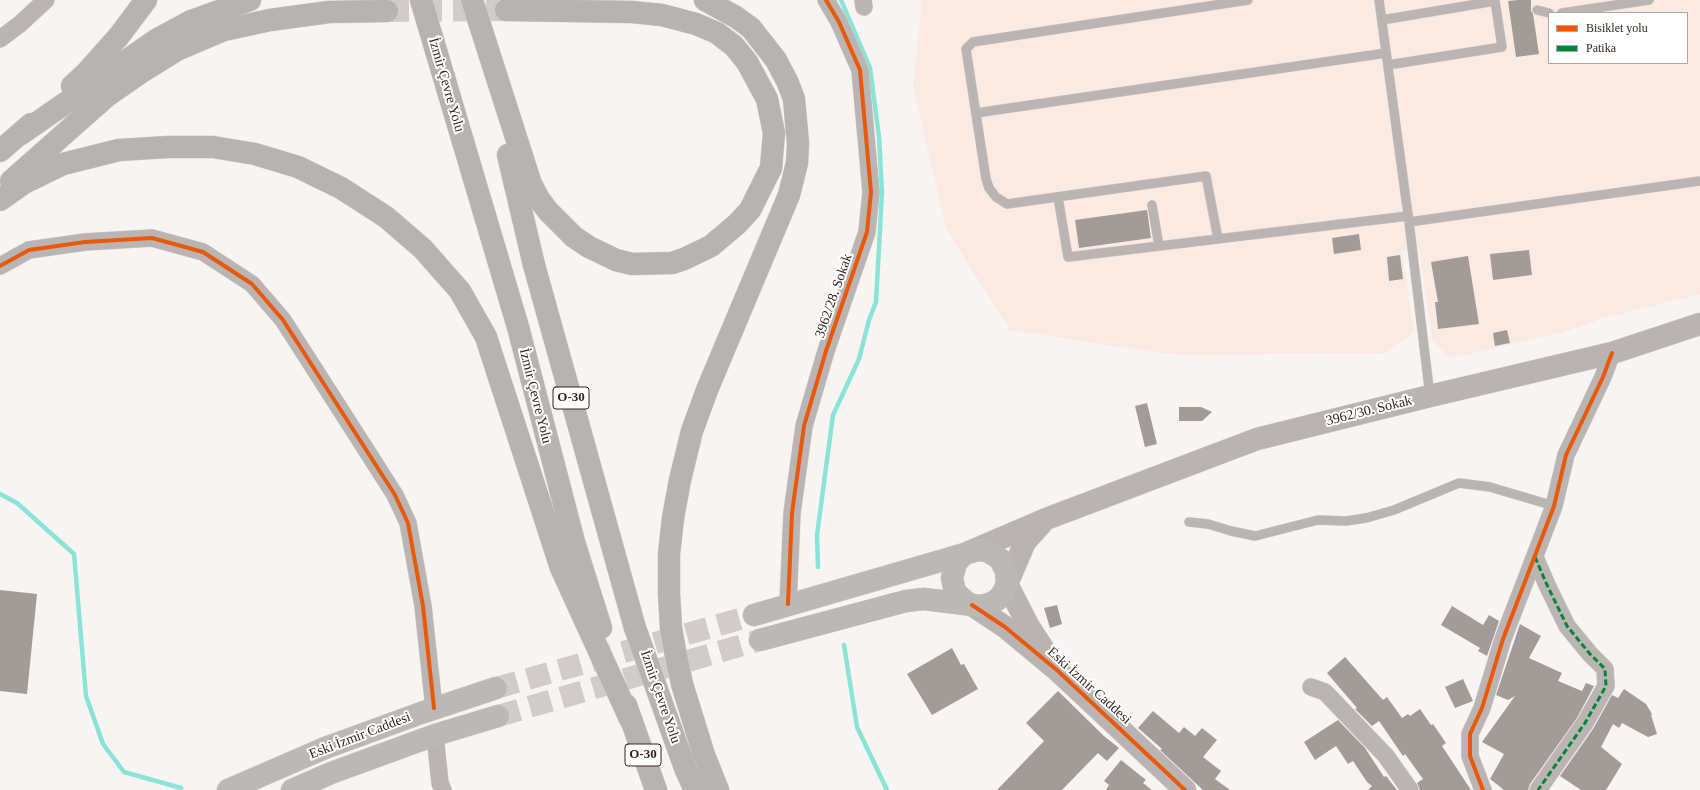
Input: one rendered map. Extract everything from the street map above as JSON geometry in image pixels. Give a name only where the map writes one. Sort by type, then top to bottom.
[{"type":"highway","points":[[0,152],[87,72],[119,36],[146,0]]},
{"type":"highway","points":[[21,134],[156,40],[191,21],[250,0]]},
{"type":"highway","name":"İzmir Çevre Yolu","points":[[422,0],[518,327],[574,542],[630,719],[656,790]]},
{"type":"highway","points":[[471,0],[531,184],[539,199],[548,211],[574,237],[589,247],[616,260],[643,264],[672,263],[711,246],[727,233],[750,210],[771,168],[774,133],[772,116],[764,93],[747,62],[734,46],[717,33],[696,24],[662,15],[632,12],[506,10]]},
{"type":"highway","name":"İzmir Çevre Yolu","points":[[471,0],[534,265],[635,628],[685,768],[695,790]]},
{"type":"highway","points":[[705,0],[736,17],[751,28],[776,60],[788,83],[794,99],[798,144],[797,163],[789,195],[707,390],[692,432],[680,480],[673,518],[669,594],[671,628],[682,684],[704,755],[718,790]]},
{"type":"highway","points":[[0,191],[107,96],[177,50],[224,30],[270,20],[329,12],[388,11]]},
{"type":"highway","points":[[0,200],[24,183],[63,164],[118,150],[168,147],[213,147],[255,154],[298,167],[341,188],[386,216],[423,249],[460,291],[486,337],[561,568],[630,719]]},
{"type":"main road","name":"3962/30. Sokak","points":[[969,552],[1046,519],[1257,439],[1612,353],[1700,324]]},
{"type":"main road","points":[[760,640],[906,600],[924,599],[972,605],[985,605],[997,600],[1003,593],[1025,542],[1046,519]]},
{"type":"main road","points":[[754,615],[978,550],[988,551],[1000,559],[1006,571],[1007,584]]},
{"type":"main road","points":[[969,552],[962,556],[956,563],[952,578],[955,592],[966,602],[972,605]]},
{"type":"main road","name":"Eski İzmir Caddesi","points":[[1007,584],[1028,625],[1058,671]]},
{"type":"main road","name":"Eski İzmir Caddesi","points":[[972,605],[1005,627],[1058,671],[1185,790]]},
{"type":"main road","name":"Eski İzmir Caddesi","points":[[228,790],[324,748],[434,708],[496,688]]},
{"type":"main road","name":"Eski İzmir Caddesi","points":[[292,790],[331,773],[435,735],[498,716]]},
{"type":"street","points":[[0,39],[20,24],[46,0]]},
{"type":"street","name":"3962/28. Sokak","points":[[788,604],[792,513],[804,426],[826,351],[867,232],[871,192],[860,70],[839,22],[826,0]]},
{"type":"street","points":[[0,266],[29,250],[85,242],[152,238],[203,252],[252,284],[283,320],[395,495],[408,523],[423,606],[434,708]]},
{"type":"street","points":[[1483,790],[1470,756],[1470,734],[1482,708],[1503,639],[1554,506],[1566,456],[1603,377],[1612,353]]},
{"type":"street","points":[[1535,557],[1567,626],[1590,654],[1605,668],[1606,686],[1585,723],[1557,766],[1538,790]]},
{"type":"street","points":[[1311,687],[1325,692],[1386,756],[1410,790]]},
{"type":"street","points":[[435,735],[440,783],[443,790]]},
{"type":"lane","points":[[1218,239],[1206,176],[1007,204],[996,197],[989,188],[986,179],[966,48],[973,42],[1248,0]]},
{"type":"lane","points":[[1379,0],[1409,219],[1430,396]]},
{"type":"lane","points":[[1569,12],[1649,0]]},
{"type":"lane","points":[[1382,20],[1495,1],[1498,16],[1502,47],[1388,65]]},
{"type":"lane","points":[[1536,10],[1548,13]]},
{"type":"lane","points":[[976,113],[1386,52]]},
{"type":"lane","points":[[1058,197],[1068,257],[1218,239],[1409,219],[1700,181]]},
{"type":"lane","points":[[1152,205],[1159,246]]},
{"type":"lane","points":[[1188,522],[1208,524],[1255,536],[1318,520],[1346,521],[1366,518],[1394,510],[1459,483],[1490,487],[1554,506]]},
{"type":"shaded area","points":[[922,0],[1700,0],[1700,294],[1604,318],[1561,333],[1464,355],[1448,357],[1432,340],[1419,249],[1402,251],[1414,332],[1383,354],[1325,353],[1201,355],[1160,353],[1010,330],[946,229],[913,85]]},
{"type":"building","points":[[1531,0],[1531,11],[1533,14],[1539,54],[1516,57],[1508,1]]},
{"type":"building","points":[[1147,210],[1151,238],[1079,248],[1075,220]]},
{"type":"building","points":[[1359,234],[1361,250],[1334,254],[1332,238]]},
{"type":"building","points":[[1529,250],[1532,275],[1493,280],[1490,254]]},
{"type":"building","points":[[1400,255],[1403,279],[1389,281],[1387,257]]},
{"type":"building","points":[[1468,256],[1479,324],[1438,329],[1435,302],[1438,302],[1431,262]]},
{"type":"building","points":[[1507,330],[1510,343],[1495,346],[1493,333]]},
{"type":"building","points":[[1147,403],[1157,444],[1145,447],[1135,406]]},
{"type":"building","points":[[1179,407],[1201,407],[1212,412],[1202,421],[1179,421]]},
{"type":"building","points":[[0,590],[37,594],[27,694],[0,691]]},
{"type":"building","points":[[1057,605],[1062,624],[1050,628],[1044,608]]},
{"type":"building","points":[[1452,606],[1483,625],[1489,615],[1499,621],[1487,656],[1478,651],[1480,648],[1441,625]]},
{"type":"building","points":[[1520,624],[1541,636],[1529,658],[1562,673],[1558,681],[1582,691],[1586,683],[1594,686],[1577,718],[1530,784],[1528,790],[1504,790],[1490,779],[1504,754],[1482,742],[1515,696],[1508,700],[1496,695]]},
{"type":"building","points":[[952,648],[961,665],[964,664],[978,689],[932,715],[907,674]]},
{"type":"building","points":[[1345,657],[1383,700],[1387,697],[1402,718],[1408,714],[1410,716],[1420,709],[1431,725],[1433,724],[1446,743],[1442,746],[1471,790],[1420,790],[1417,783],[1423,779],[1405,754],[1403,756],[1379,721],[1372,726],[1355,709],[1357,708],[1327,673]]},
{"type":"building","points":[[1463,679],[1473,701],[1455,708],[1445,687]]},
{"type":"building","points":[[1624,689],[1646,704],[1652,714],[1651,715],[1657,734],[1648,737],[1622,723],[1619,728],[1613,724],[1601,747],[1622,764],[1606,790],[1581,790],[1560,776],[1593,729],[1612,695],[1618,698]]},
{"type":"building","points":[[1058,691],[1104,736],[1119,748],[1107,761],[1098,753],[1062,790],[997,790],[1044,741],[1026,723]]},
{"type":"building","points":[[1153,711],[1179,733],[1184,727],[1195,736],[1202,728],[1217,740],[1203,757],[1221,771],[1215,779],[1230,790],[1203,790],[1160,750],[1162,749],[1138,728]]},
{"type":"building","points":[[1338,720],[1365,748],[1384,777],[1386,776],[1397,790],[1368,790],[1372,786],[1367,782],[1353,761],[1348,764],[1336,746],[1315,760],[1304,742]]},
{"type":"building","points":[[1121,760],[1146,780],[1143,783],[1152,790],[1106,790],[1109,785],[1104,781]]},
{"type":"waterway","points":[[818,567],[817,535],[833,415],[859,359],[869,320],[876,302],[882,192],[879,137],[870,68],[841,0]]},
{"type":"waterway","points":[[0,494],[17,503],[74,554],[86,696],[103,744],[124,772],[181,788]]},
{"type":"waterway","points":[[844,645],[857,727],[887,790]]},
{"type":"tunnel","points":[[387,11],[506,10]]},
{"type":"tunnel","points":[[496,688],[754,615]]},
{"type":"tunnel","points":[[498,716],[760,640]]},
{"type":"marked path","points":[[1535,557],[1567,626],[1590,654],[1605,669],[1606,686],[1585,723],[1538,790]]},
{"type":"cycle path","points":[[788,604],[792,513],[804,426],[826,351],[867,232],[871,192],[860,70],[839,22],[826,0]]},
{"type":"cycle path","points":[[0,266],[29,250],[85,242],[152,238],[203,252],[252,284],[283,320],[395,495],[408,523],[423,606],[434,708]]},
{"type":"cycle path","points":[[1483,790],[1470,756],[1470,734],[1482,708],[1503,639],[1554,506],[1566,455],[1603,377],[1612,353]]},
{"type":"cycle path","points":[[972,605],[1005,627],[1058,671],[1185,790]]}]
